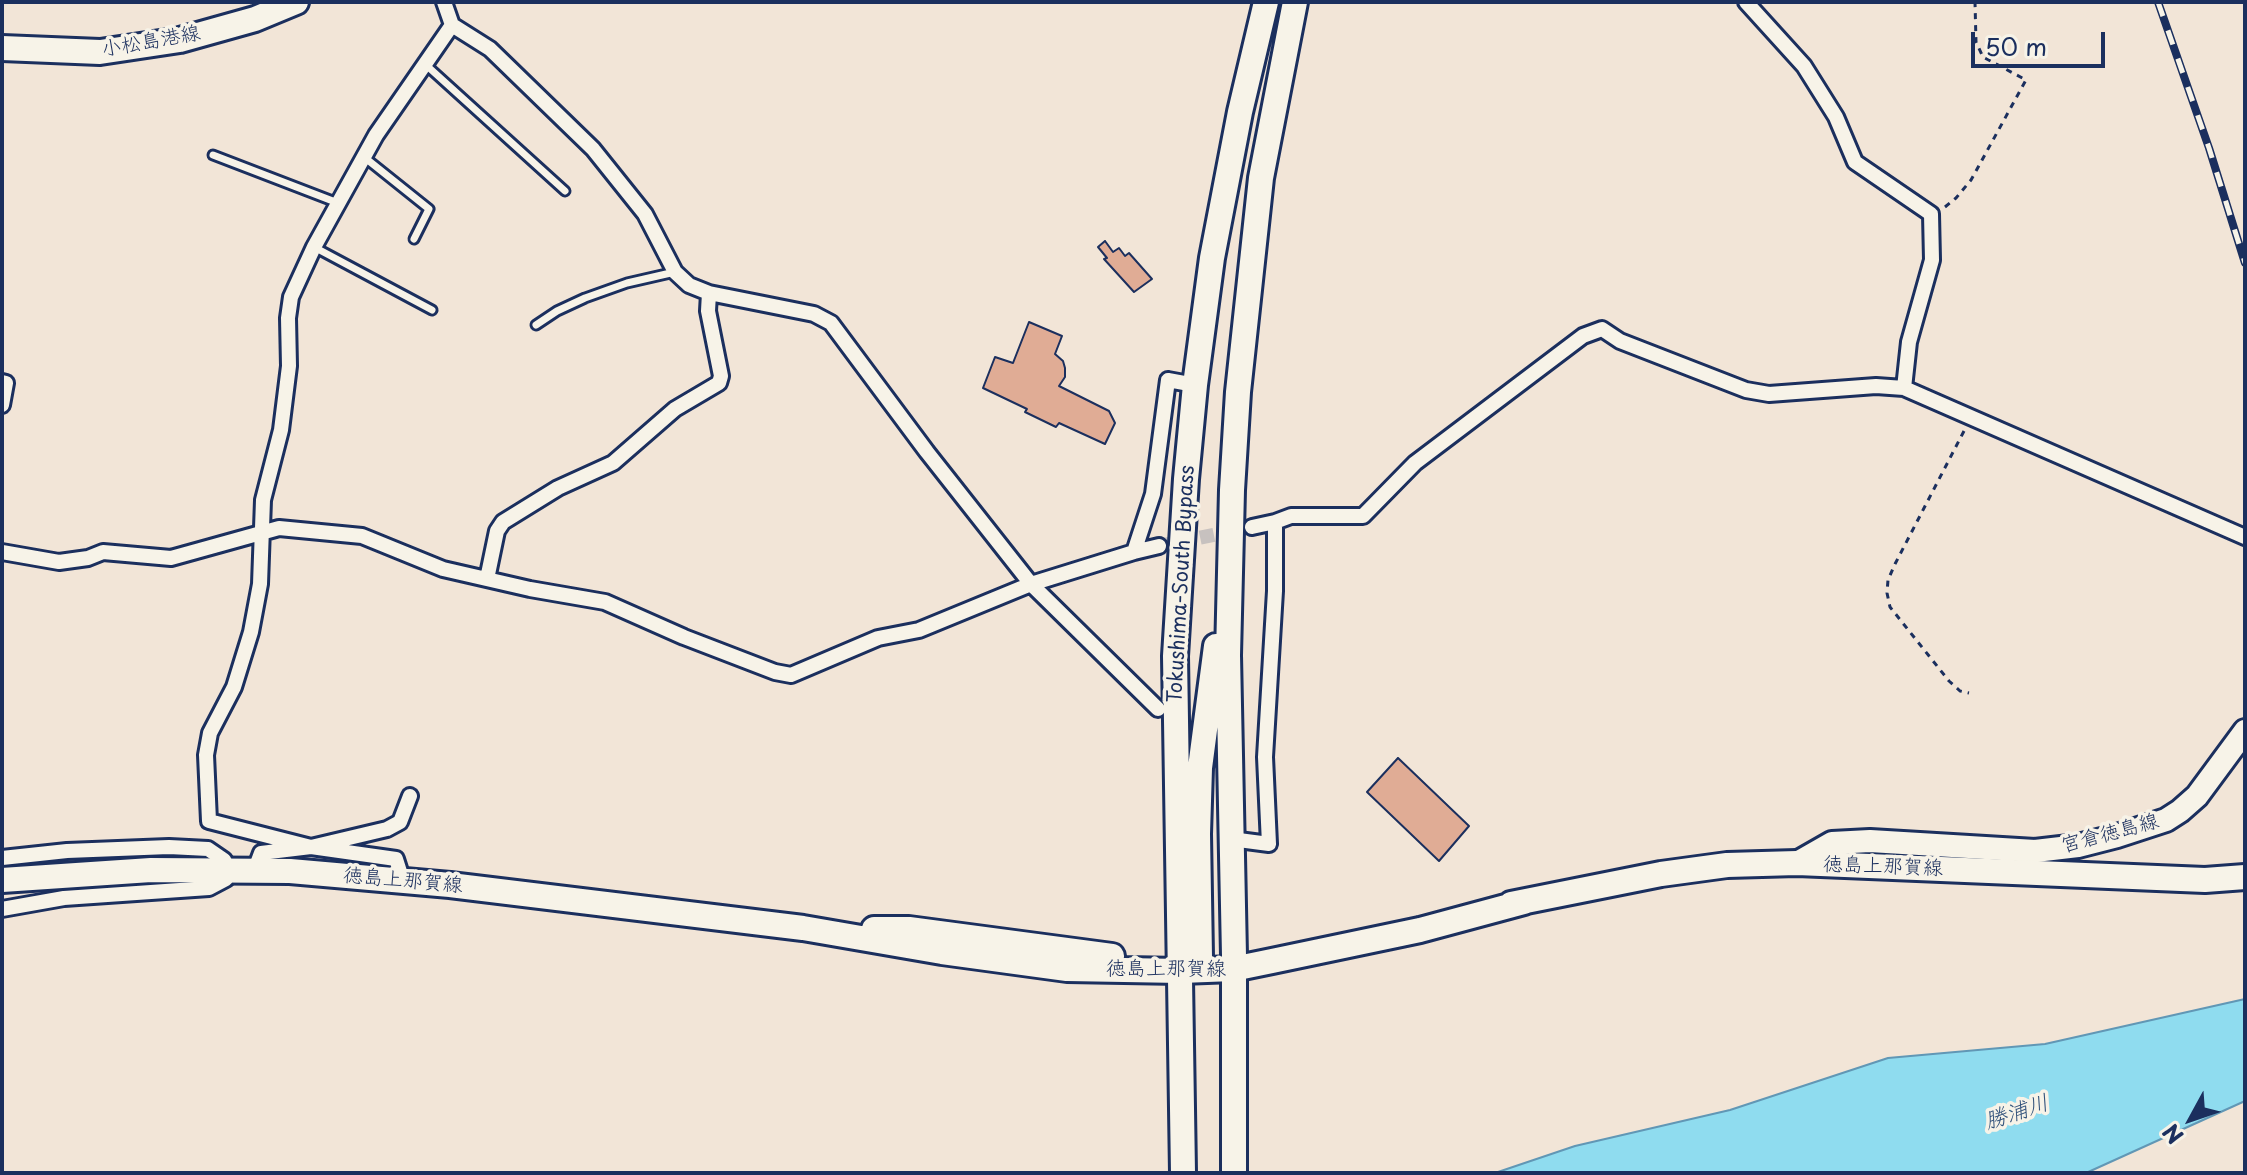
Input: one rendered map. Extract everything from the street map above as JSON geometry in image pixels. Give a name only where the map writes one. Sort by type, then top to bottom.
[{"type":"main road","name":"小松島港線","points":[[2,48],[100,52],[180,40],[255,19],[296,2]]},
{"type":"main road","name":"Tokushima-South Bypass","points":[[1183,1173],[1187,969],[1175,656],[1185,495],[1195,385],[1212,258],[1240,112],[1266,2]]},
{"type":"main road","points":[[1234,1173],[1229,585],[1238,392],[1261,178],[1295,2]]},
{"type":"main road","points":[[1187,969],[1200,768],[1215,653],[1229,585]]},
{"type":"main road","name":"宮倉徳島線","points":[[1797,863],[1832,843],[1870,841],[2035,851],[2078,846],[2117,836],[2166,820],[2180,811],[2197,796],[2245,731]]},
{"type":"main road","name":"徳島上那賀線","points":[[2,880],[151,870],[255,869],[403,881],[803,928],[1067,969],[1233,972],[1420,930],[1524,902],[1661,874],[1727,865],[1797,863],[2205,880],[2245,877]]},
{"type":"street","points":[[444,2],[452,25],[490,49],[593,149],[622,182],[645,214],[675,272],[689,285],[709,293],[814,314],[831,323],[1031,584],[1158,709]]},
{"type":"street","points":[[1746,2],[1804,66],[1836,117],[1855,162],[1931,214],[1932,260],[1909,342],[1904,388]]},
{"type":"street","points":[[403,881],[396,859],[311,847],[209,821],[206,755],[210,733],[234,687],[251,632],[260,584],[261,533],[268,473],[281,430],[289,366],[291,297],[314,247],[364,157],[452,25]]},
{"type":"street","points":[[487,579],[497,531],[503,522],[558,488],[613,463],[675,409],[719,383],[721,376],[708,311],[709,293]]},
{"type":"street","points":[[1252,527],[1291,516],[1363,516],[1415,463],[1583,336],[1602,329],[1620,341],[1746,390],[1769,394],[1876,386],[1904,388],[2245,537]]},
{"type":"street","points":[[1134,552],[1153,494],[1168,380],[1195,385]]},
{"type":"street","points":[[2,382],[6,383],[2,405]]},
{"type":"street","points":[[1231,839],[1269,844],[1265,757],[1275,591],[1275,522]]},
{"type":"street","points":[[2,552],[59,562],[88,558],[103,552],[171,558],[279,528],[362,536],[443,569],[605,602],[684,637],[775,672],[791,675],[878,638],[919,630],[1031,584],[1159,546]]},
{"type":"street","points":[[255,869],[261,853],[311,847],[387,829],[400,822],[410,796]]},
{"type":"street","points":[[2,858],[67,851],[169,847],[208,849],[224,860],[228,868],[226,879],[209,888],[64,898],[2,909]]},
{"type":"lane","points":[[424,63],[565,191]]},
{"type":"lane","points":[[213,155],[338,203]]},
{"type":"lane","points":[[364,157],[429,209],[414,239]]},
{"type":"lane","points":[[314,247],[432,310]]},
{"type":"lane","points":[[536,325],[585,298],[627,283],[675,272]]},
{"type":"path","points":[[1931,214],[1956,198],[1971,180],[2026,80],[1983,57],[1976,42],[1975,2]]},
{"type":"path","points":[[1969,693],[1960,691],[1949,681],[1890,607],[1887,593],[1888,580],[1895,564],[1971,417]]},
{"type":"water","name":"勝浦川","points":[[2245,999],[2245,1101],[2086,1173],[1495,1173],[1575,1146],[1730,1110],[1888,1058],[2045,1044]]},
{"type":"building","points":[[1105,241],[1113,252],[1119,248],[1125,256],[1129,253],[1152,279],[1134,292],[1104,259],[1107,258],[1098,247]]},
{"type":"building","points":[[1029,322],[1062,336],[1055,354],[1063,361],[1065,368],[1065,377],[1059,386],[1109,411],[1115,423],[1105,444],[1059,423],[1056,427],[983,388],[995,357],[1013,363]]},
{"type":"building","points":[[1398,758],[1469,826],[1439,861],[1367,792]]},
{"type":"tunnel","points":[[1159,546],[1252,527]]},
{"type":"railway","points":[[2158,2],[2245,263]]}]
